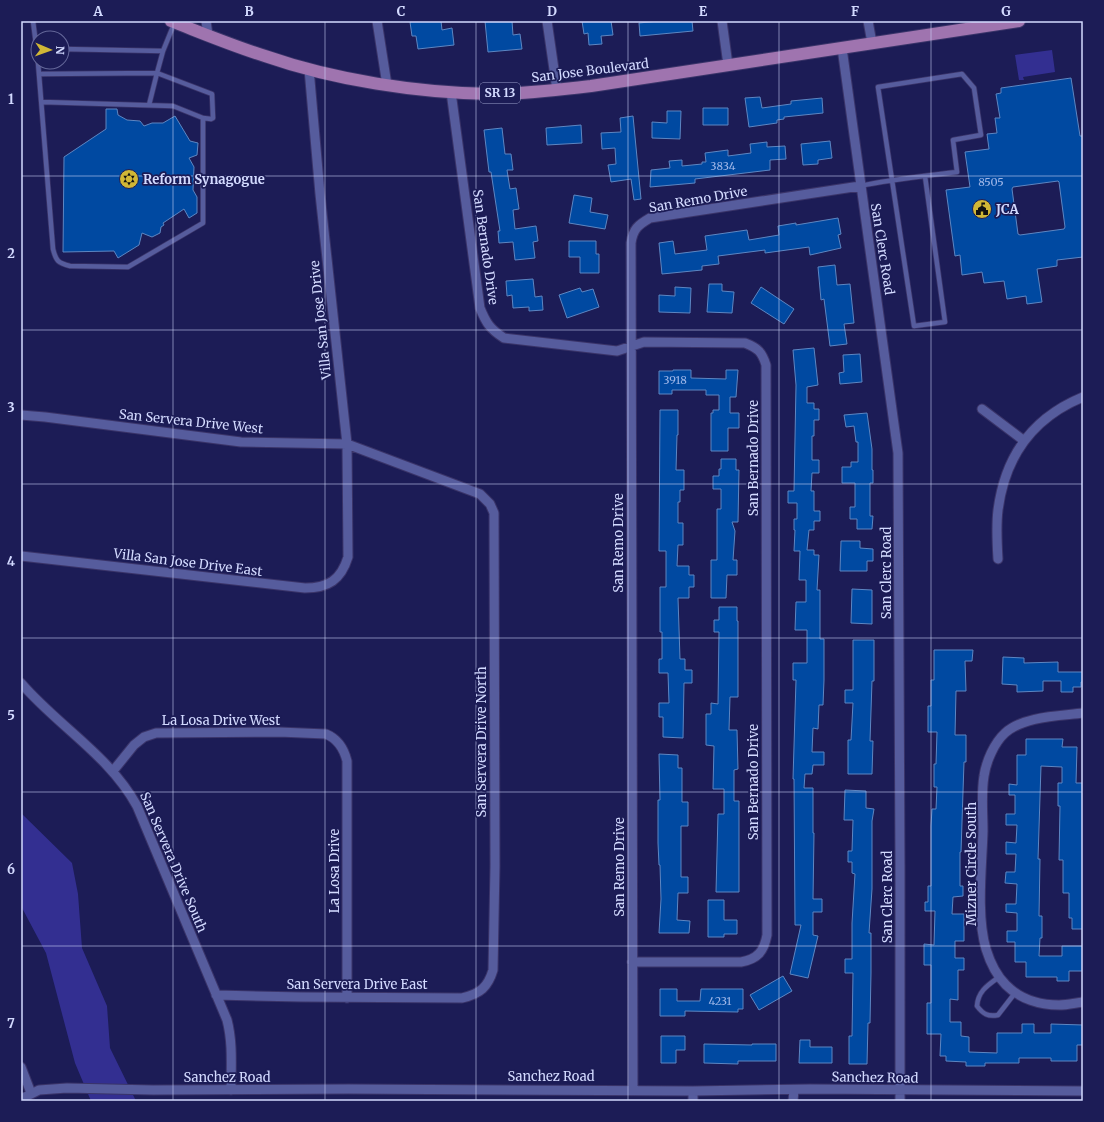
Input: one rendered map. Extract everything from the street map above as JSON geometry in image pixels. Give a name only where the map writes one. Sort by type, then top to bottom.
[{"type":"main road","name":"San Jose Boulevard","points":[[173,22],[266,57],[352,79],[387,85],[451,92],[491,94],[557,90],[599,85],[1019,21]]},
{"type":"street","points":[[206,21],[208,35]]},
{"type":"street","points":[[378,21],[387,85]]},
{"type":"street","points":[[547,21],[557,90]]},
{"type":"street","points":[[722,21],[728,65]]},
{"type":"street","points":[[868,21],[872,43]]},
{"type":"street","name":"San Clerc Road","points":[[842,48],[860,186],[878,296],[898,453],[900,1101]]},
{"type":"street","name":"Villa San Jose Drive","points":[[309,69],[320,194],[347,444],[348,557],[344,568]]},
{"type":"street","name":"San Bernado Drive","points":[[451,92],[480,308],[485,321],[494,331],[504,338],[617,351],[644,342],[745,343],[755,347],[763,355],[766,365],[767,935],[765,945],[759,954],[750,960],[741,962],[632,962]]},
{"type":"street","name":"San Remo Drive","points":[[632,1090],[632,233],[640,224],[650,218],[860,186]]},
{"type":"street","points":[[998,559],[997,534],[999,500],[1009,466],[1024,440],[1038,425],[1059,409],[1083,397]]},
{"type":"street","points":[[982,409],[1024,440]]},
{"type":"street","name":"San Servera Drive West","points":[[21,415],[241,442],[347,444],[480,494],[490,504]]},
{"type":"street","name":"San Servera Drive North","points":[[490,504],[494,513],[495,866],[493,970],[490,980]]},
{"type":"street","name":"Villa San Jose Drive East","points":[[21,556],[305,588],[320,587],[333,581],[344,568]]},
{"type":"street","name":"San Servera Drive South","points":[[21,683],[46,710],[95,753],[112,771],[122,782],[137,806],[227,1020],[232,1048],[231,1090]]},
{"type":"street","name":"Mizner Circle South","points":[[1083,713],[1036,719],[1022,723],[1006,732],[1000,738],[992,752],[984,776],[982,915],[986,949],[999,977],[1015,993],[1028,1000],[1045,1004],[1060,1005],[1083,1002]]},
{"type":"street","name":"La Losa Drive West","points":[[112,771],[134,744],[144,738],[162,732],[271,732],[326,734],[332,736],[342,746]]},
{"type":"street","name":"La Losa Drive","points":[[342,746],[345,751],[347,761],[347,998]]},
{"type":"street","name":"San Servera Drive East","points":[[216,995],[347,998],[462,998],[481,991],[490,980]]},
{"type":"street","points":[[21,1066],[31,1093]]},
{"type":"street","name":"Sanchez Road","points":[[21,1099],[39,1090],[67,1088],[153,1090],[1083,1091]]},
{"type":"street","points":[[693,1090],[693,1101]]},
{"type":"street","points":[[794,1090],[794,1101]]},
{"type":"lane","points":[[149,105],[163,51],[173,22]]},
{"type":"lane","points":[[70,49],[163,51]]},
{"type":"lane","points":[[39,70],[52,249],[56,259],[62,264],[70,266],[128,266],[204,223],[203,118]]},
{"type":"lane","points":[[40,74],[157,73],[212,94],[213,118],[203,118],[173,106],[42,102]]},
{"type":"lane","points":[[860,186],[893,180],[925,176],[957,172],[953,140],[981,135],[974,88],[962,74],[878,87],[893,180],[914,326],[945,322],[925,176]]},
{"type":"lane","points":[[999,977],[983,989],[978,998],[977,1006],[983,1014],[991,1016],[998,1015],[1015,993]]},
{"type":"shaded area","points":[[1052,50],[1055,72],[1023,77],[1024,80],[1019,80],[1015,55]]},
{"type":"shaded area","points":[[21,813],[72,863],[78,894],[82,948],[107,1006],[110,1048],[136,1101],[91,1101],[75,1063],[46,953],[21,906]]},
{"type":"building","points":[[441,21],[442,30],[452,28],[454,45],[418,49],[416,36],[412,36],[410,22]]},
{"type":"building","points":[[485,21],[512,21],[513,35],[520,34],[522,49],[488,52]]},
{"type":"building","points":[[582,21],[611,21],[613,35],[601,36],[602,44],[589,45],[588,33],[584,34]]},
{"type":"building","points":[[659,21],[692,21],[693,31],[640,36],[639,23]]},
{"type":"building","name":"JCA","points":[[1071,78],[1080,136],[1083,136],[1083,257],[1057,260],[1057,266],[1037,269],[1042,302],[1027,304],[1026,296],[1007,299],[1004,281],[984,283],[982,272],[962,275],[960,255],[955,256],[946,190],[970,187],[965,152],[989,149],[987,134],[997,133],[995,118],[1000,118],[996,94],[1001,93],[1001,88]],"holes":[[[1059,182],[1065,227],[1064,229],[1020,235],[1018,234],[1012,189],[1013,187]]]},
{"type":"building","points":[[760,97],[762,108],[791,104],[791,101],[822,98],[823,113],[784,117],[784,119],[777,120],[777,123],[749,127],[745,98]]},
{"type":"building","points":[[703,108],[728,108],[728,125],[703,125]]},
{"type":"building","name":"Reform Synagogue","points":[[106,109],[117,109],[118,115],[127,120],[140,121],[144,126],[152,123],[163,123],[175,116],[190,141],[198,143],[197,155],[189,158],[194,167],[193,190],[197,197],[197,213],[189,218],[184,209],[163,223],[164,225],[161,227],[160,233],[152,237],[142,233],[139,245],[118,258],[114,251],[63,252],[64,157],[106,129]]},
{"type":"building","points":[[667,111],[681,111],[680,139],[652,138],[652,122],[667,123]]},
{"type":"building","points":[[633,116],[641,199],[634,200],[631,179],[611,182],[608,165],[616,164],[615,148],[602,149],[601,133],[621,132],[620,118]]},
{"type":"building","points":[[581,125],[582,143],[547,145],[546,128]]},
{"type":"building","points":[[502,128],[505,154],[511,154],[513,170],[507,170],[510,189],[516,188],[519,209],[513,210],[515,229],[536,226],[538,241],[533,242],[535,258],[515,260],[513,242],[499,243],[498,231],[500,231],[491,172],[489,172],[484,130]]},
{"type":"building","points":[[830,141],[832,158],[818,160],[818,164],[803,165],[801,144]]},
{"type":"building","points":[[767,142],[767,147],[785,146],[786,159],[770,160],[770,170],[695,179],[695,183],[650,187],[651,170],[670,168],[669,161],[682,160],[682,166],[702,164],[702,162],[706,162],[705,153],[728,150],[728,156],[751,153],[750,144]]},
{"type":"building","points":[[574,195],[592,198],[590,212],[608,215],[605,229],[569,223]]},
{"type":"building","points":[[838,218],[841,234],[838,235],[841,248],[810,255],[809,247],[765,253],[765,250],[718,256],[719,264],[702,266],[702,270],[662,274],[659,243],[673,241],[675,254],[707,250],[705,236],[747,230],[749,240],[779,235],[778,226],[796,223],[796,225]]},
{"type":"building","points":[[569,241],[596,241],[596,254],[599,254],[599,273],[580,273],[580,257],[569,257]]},
{"type":"building","points":[[835,265],[837,285],[850,284],[854,323],[844,324],[847,344],[830,346],[824,299],[821,300],[818,267]]},
{"type":"building","points":[[533,279],[535,297],[542,296],[543,310],[529,311],[529,307],[513,308],[512,295],[507,296],[506,281]]},
{"type":"building","points":[[709,284],[722,284],[722,291],[734,292],[732,313],[707,312]]},
{"type":"building","points":[[675,287],[691,288],[690,313],[659,312],[659,295],[675,296]]},
{"type":"building","points":[[761,287],[794,309],[784,324],[751,303]]},
{"type":"building","points":[[580,288],[582,292],[593,289],[599,307],[567,318],[559,295]]},
{"type":"building","points":[[814,348],[818,385],[807,387],[807,403],[814,403],[814,409],[819,409],[819,420],[814,420],[812,460],[819,460],[819,473],[812,473],[811,491],[814,491],[814,511],[820,511],[820,521],[814,521],[814,530],[809,530],[807,550],[814,550],[814,555],[819,555],[817,590],[820,590],[820,639],[824,639],[824,680],[823,705],[819,705],[818,729],[813,728],[812,752],[824,752],[824,765],[813,765],[812,774],[805,774],[804,788],[813,788],[813,899],[822,899],[822,912],[813,912],[813,935],[818,936],[808,978],[790,974],[801,925],[795,925],[793,779],[796,680],[793,680],[793,663],[807,663],[807,630],[795,630],[796,602],[806,602],[806,580],[799,580],[800,551],[794,551],[794,519],[797,519],[797,503],[788,503],[788,491],[794,491],[796,385],[793,350]]},
{"type":"building","points":[[860,354],[862,382],[840,384],[839,373],[844,372],[843,355]]},
{"type":"building","points":[[691,370],[691,378],[726,379],[726,370],[738,370],[736,397],[730,397],[730,413],[739,413],[739,428],[728,428],[728,451],[711,451],[711,413],[713,413],[713,410],[719,410],[719,395],[706,395],[706,390],[672,390],[672,394],[659,394],[659,371]]},
{"type":"building","points":[[660,410],[678,410],[676,470],[684,470],[684,490],[680,490],[680,502],[678,502],[678,523],[683,523],[683,545],[678,545],[677,566],[689,566],[689,575],[694,575],[694,587],[689,587],[689,598],[678,598],[680,659],[685,659],[685,670],[692,670],[692,683],[684,683],[683,738],[663,737],[663,717],[659,717],[659,703],[669,703],[668,673],[659,673],[659,659],[662,659],[662,632],[660,632],[660,587],[666,587],[666,551],[659,551]]},
{"type":"building","points":[[867,413],[872,449],[873,470],[873,483],[870,483],[870,516],[873,516],[872,529],[857,529],[857,519],[850,519],[850,507],[855,507],[855,483],[842,483],[842,467],[851,467],[851,462],[858,462],[858,442],[856,442],[854,426],[846,427],[844,415]]},
{"type":"building","points":[[721,459],[736,459],[736,470],[739,470],[738,522],[732,522],[735,531],[733,560],[737,560],[737,575],[727,575],[726,598],[711,598],[711,560],[717,560],[717,509],[721,509],[721,489],[713,489],[713,476],[719,476]]},
{"type":"building","points":[[841,541],[860,541],[860,548],[873,549],[873,561],[867,561],[867,571],[840,571]]},
{"type":"building","points":[[852,589],[872,590],[872,624],[851,623]]},
{"type":"building","points":[[719,607],[737,607],[738,621],[738,697],[730,697],[729,730],[737,730],[738,769],[734,770],[734,801],[739,801],[739,892],[716,892],[718,814],[724,814],[724,789],[713,789],[714,746],[706,745],[706,714],[711,714],[711,703],[718,704],[719,632],[714,632],[714,620],[719,620]]},
{"type":"building","points":[[853,640],[874,640],[874,681],[872,681],[870,741],[873,741],[872,774],[848,774],[848,740],[851,740],[853,703],[845,703],[845,690],[853,690]]},
{"type":"building","points":[[934,650],[973,650],[972,661],[965,661],[966,691],[956,691],[955,735],[966,735],[966,762],[964,762],[960,852],[960,886],[963,886],[963,896],[953,897],[952,914],[964,914],[964,941],[955,941],[955,958],[964,958],[964,970],[958,970],[958,1000],[950,999],[950,1022],[961,1022],[961,1036],[969,1037],[969,1052],[997,1053],[997,1033],[1022,1033],[1022,1024],[1034,1024],[1034,1033],[1051,1033],[1051,1024],[1083,1025],[1083,1045],[1077,1045],[1077,1061],[1051,1061],[1051,1058],[1019,1058],[1019,1063],[985,1063],[985,1066],[966,1066],[966,1062],[946,1061],[946,1056],[940,1056],[941,1034],[927,1034],[927,1003],[931,1003],[931,965],[924,965],[924,944],[934,945],[935,911],[925,911],[925,902],[928,902],[928,886],[931,886],[932,809],[936,809],[937,787],[934,787],[934,764],[936,764],[937,732],[928,732],[928,706],[931,706],[931,680],[934,680]]},
{"type":"building","points":[[1003,657],[1024,658],[1024,663],[1058,662],[1058,672],[1083,672],[1083,682],[1081,682],[1081,687],[1073,687],[1073,692],[1061,692],[1061,681],[1043,681],[1043,691],[1017,692],[1017,685],[1002,684]]},
{"type":"building","points":[[1026,739],[1063,739],[1062,747],[1077,747],[1076,783],[1083,783],[1083,929],[1072,929],[1072,918],[1069,918],[1069,893],[1063,893],[1063,860],[1059,860],[1060,806],[1058,806],[1058,783],[1062,783],[1062,767],[1041,766],[1038,859],[1040,859],[1039,916],[1042,916],[1042,938],[1040,938],[1039,956],[1062,956],[1062,946],[1083,946],[1083,971],[1069,971],[1069,981],[1057,981],[1057,977],[1026,977],[1026,962],[1015,962],[1015,942],[1007,942],[1007,931],[1017,931],[1017,913],[1006,912],[1006,904],[1016,904],[1017,884],[1005,883],[1006,872],[1015,872],[1016,854],[1006,854],[1006,842],[1016,843],[1017,825],[1006,825],[1006,814],[1015,814],[1015,795],[1009,795],[1009,784],[1017,785],[1017,755],[1026,755]]},
{"type":"building","points":[[659,754],[678,755],[678,768],[682,768],[682,802],[688,802],[688,826],[681,826],[681,877],[688,877],[688,893],[678,893],[677,920],[690,921],[689,933],[659,933],[661,899],[658,843],[658,800],[660,800]]},
{"type":"building","points":[[845,790],[866,791],[866,808],[874,809],[872,821],[872,889],[869,933],[871,933],[870,1023],[868,1023],[867,1064],[849,1064],[849,1036],[852,1036],[853,973],[845,973],[845,959],[852,959],[852,923],[855,874],[852,873],[852,862],[848,862],[848,851],[852,851],[853,820],[844,820]]},
{"type":"building","points":[[708,900],[724,900],[724,920],[737,920],[737,934],[724,934],[724,937],[708,937]]},
{"type":"building","points":[[783,976],[792,991],[759,1010],[750,995]]},
{"type":"building","points":[[660,989],[677,989],[677,1001],[700,1001],[701,989],[743,989],[743,1009],[738,1009],[738,1012],[685,1011],[685,1016],[660,1016]]},
{"type":"building","points":[[661,1036],[685,1036],[685,1050],[676,1050],[676,1063],[661,1063]]},
{"type":"building","points":[[800,1040],[810,1040],[810,1047],[832,1047],[832,1063],[799,1063]]},
{"type":"building","points":[[704,1044],[776,1044],[776,1061],[738,1061],[738,1064],[704,1063]]},
{"type":"place","name":"Reform Synagogue","points":[[129,179]]},
{"type":"place","name":"JCA","points":[[982,209]]}]
